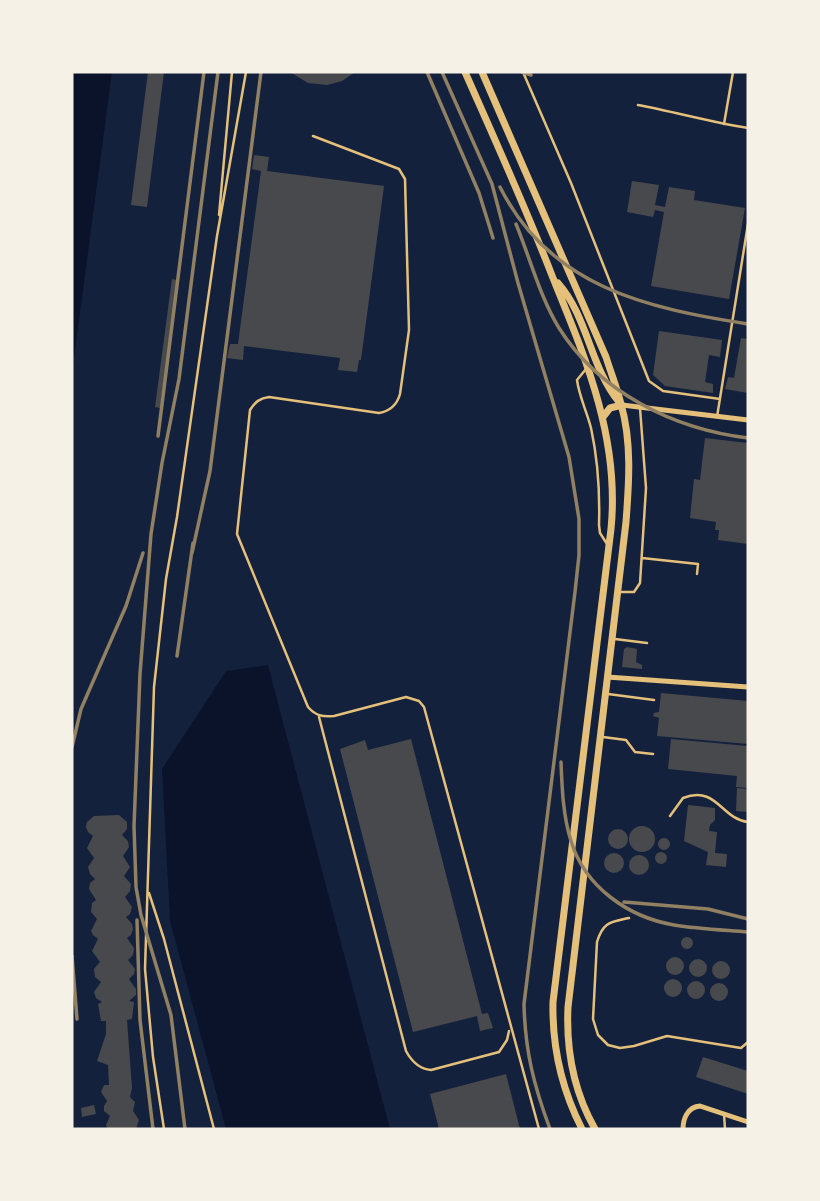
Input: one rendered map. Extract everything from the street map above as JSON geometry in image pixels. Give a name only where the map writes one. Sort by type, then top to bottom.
[{"type":"main road","points":[[465,72],[589,367],[603,417],[613,492],[609,546],[554,1002],[554,1043],[558,1068],[571,1108],[582,1129]]},
{"type":"main road","points":[[482,72],[606,357],[622,405],[627,436],[629,481],[578,904],[567,1023],[574,1075],[580,1097],[595,1129]]},
{"type":"main road","points":[[554,279],[570,298],[609,390],[622,405]]},
{"type":"main road","points":[[603,417],[610,408],[622,405]]},
{"type":"street","points":[[622,405],[748,420]]},
{"type":"street","points":[[607,677],[748,687]]},
{"type":"street","points":[[683,1129],[685,1116],[694,1106],[748,1122]]},
{"type":"lane","points":[[217,236],[232,72]]},
{"type":"lane","points":[[164,1129],[153,1057],[145,969],[154,687],[158,640],[217,236],[246,72]]},
{"type":"lane","points":[[523,72],[571,183],[645,374],[663,391],[720,399]]},
{"type":"lane","points":[[724,124],[733,72]]},
{"type":"lane","points":[[638,105],[748,128]]},
{"type":"lane","points":[[313,136],[399,169],[405,179],[409,330],[398,401],[385,412],[379,413],[269,397],[254,403],[250,410],[237,534],[308,707],[319,716],[406,1051],[423,1069],[431,1070],[499,1052],[507,1040],[510,1027]]},
{"type":"lane","points":[[717,417],[748,225]]},
{"type":"lane","points":[[589,367],[579,377],[578,385],[596,454],[600,533],[609,546]]},
{"type":"lane","points":[[617,592],[634,592],[638,588],[642,558],[646,488],[640,407]]},
{"type":"lane","points":[[642,558],[698,564],[698,574]]},
{"type":"lane","points":[[611,639],[647,643]]},
{"type":"lane","points":[[605,694],[654,700]]},
{"type":"lane","points":[[319,716],[334,716],[406,697],[419,701],[424,706],[539,1129]]},
{"type":"lane","points":[[599,737],[626,740],[635,752],[653,754]]},
{"type":"lane","points":[[670,816],[683,798],[696,795],[715,799],[733,818],[748,822]]},
{"type":"lane","points":[[148,891],[164,939],[214,1129]]},
{"type":"lane","points":[[629,918],[610,922],[601,930],[597,942],[593,1019],[598,1035],[608,1045],[620,1048],[667,1036],[741,1048],[748,1042]]},
{"type":"lane","points":[[724,1114],[725,1129]]},
{"type":"water","points":[[72,72],[112,72],[72,373]]},
{"type":"water","points":[[268,665],[390,1129],[226,1129],[170,921],[162,769],[226,671]]},
{"type":"building","points":[[148,72],[164,72],[147,207],[131,205]]},
{"type":"building","points":[[290,72],[355,72],[342,81],[327,85],[308,83]]},
{"type":"building","points":[[254,155],[269,157],[267,171],[384,186],[361,360],[357,372],[338,370],[340,358],[244,346],[243,360],[227,358],[230,344],[238,344],[261,171],[252,169]]},
{"type":"building","points":[[632,181],[659,185],[655,205],[665,207],[669,187],[695,191],[694,200],[745,208],[729,299],[651,286],[664,212],[655,210],[653,217],[627,212]]},
{"type":"building","points":[[172,279],[177,280],[160,408],[155,407]]},
{"type":"building","points":[[659,331],[722,340],[720,357],[709,355],[705,382],[713,384],[713,393],[665,386],[653,375]]},
{"type":"building","points":[[741,338],[748,339],[748,393],[725,389],[728,377],[734,378]]},
{"type":"building","points":[[705,438],[748,443],[748,544],[718,540],[716,522],[690,518],[694,479],[700,480]]},
{"type":"building","points":[[624,649],[637,649],[636,662],[642,665],[642,669],[622,667]]},
{"type":"building","points":[[661,693],[748,701],[748,744],[657,736],[659,718],[653,716],[659,712]]},
{"type":"building","points":[[411,739],[482,1014],[488,1013],[493,1028],[480,1031],[477,1016],[413,1032],[340,749],[365,740],[368,750]]},
{"type":"building","points":[[671,739],[748,746],[748,788],[736,787],[737,776],[668,769]]},
{"type":"building","points":[[737,788],[748,789],[748,812],[736,811]]},
{"type":"building","points":[[688,805],[715,808],[715,820],[709,831],[717,832],[715,853],[727,854],[726,867],[706,865],[708,852],[684,841]]},
{"type":"building","points":[[119,815],[127,822],[127,829],[122,835],[128,841],[129,847],[123,856],[130,867],[124,876],[131,884],[125,897],[132,907],[126,917],[133,929],[127,938],[134,948],[133,955],[128,960],[135,969],[129,979],[136,989],[136,995],[129,1001],[134,1002],[132,1019],[127,1020],[132,1088],[130,1097],[135,1102],[133,1111],[139,1120],[136,1129],[108,1129],[106,1125],[110,1116],[104,1111],[107,1101],[101,1092],[104,1085],[109,1085],[108,1065],[97,1061],[106,1034],[106,1021],[101,1021],[98,1004],[102,1002],[96,998],[94,992],[101,982],[95,977],[94,969],[100,962],[92,951],[98,939],[91,931],[97,919],[91,912],[92,903],[96,900],[89,889],[90,883],[95,879],[88,867],[94,858],[87,848],[93,836],[86,827],[87,822],[94,816]]},
{"type":"building","points":[[642,826],[651,830],[655,839],[651,848],[642,852],[633,848],[629,839],[633,830]]},
{"type":"building","points":[[618,829],[625,832],[628,839],[625,846],[618,849],[611,846],[608,839],[611,832]]},
{"type":"building","points":[[664,838],[670,844],[664,850],[658,844]]},
{"type":"building","points":[[661,852],[667,858],[661,864],[655,858]]},
{"type":"building","points":[[614,853],[621,856],[624,863],[621,870],[614,873],[607,870],[604,863],[607,856]]},
{"type":"building","points":[[639,855],[646,858],[649,865],[646,872],[639,875],[632,872],[629,865],[632,858]]},
{"type":"building","points":[[687,937],[693,943],[687,949],[681,943]]},
{"type":"building","points":[[671,957],[679,957],[684,966],[682,973],[671,975],[666,970],[666,962]]},
{"type":"building","points":[[694,959],[702,959],[707,968],[705,975],[694,977],[689,972],[689,964]]},
{"type":"building","points":[[717,961],[725,961],[730,970],[728,977],[717,979],[712,974],[712,966]]},
{"type":"building","points":[[669,979],[677,979],[682,988],[680,995],[669,997],[664,992],[664,984]]},
{"type":"building","points":[[692,981],[700,981],[705,990],[703,997],[692,999],[687,994],[687,986]]},
{"type":"building","points":[[715,983],[723,983],[728,992],[726,999],[715,1001],[710,996],[710,988]]},
{"type":"building","points":[[703,1057],[748,1071],[748,1094],[696,1077]]},
{"type":"building","points":[[506,1074],[520,1129],[439,1129],[430,1094]]},
{"type":"building","points":[[94,1105],[96,1114],[82,1117],[81,1108]]},
{"type":"railway","points":[[158,436],[204,72]]},
{"type":"railway","points":[[185,1129],[171,1015],[141,915],[136,887],[134,826],[140,674],[151,534],[179,379],[218,72]]},
{"type":"railway","points":[[192,553],[210,471],[261,72]]},
{"type":"railway","points":[[427,72],[479,193],[493,238]]},
{"type":"railway","points":[[442,72],[492,184],[569,457],[579,519],[575,592],[524,1004],[531,1068],[550,1129]]},
{"type":"railway","points":[[522,72],[531,75]]},
{"type":"railway","points":[[500,187],[521,221],[546,248],[574,270],[604,287],[673,310],[748,324]]},
{"type":"railway","points":[[516,224],[552,316],[576,351],[595,371],[617,389],[666,416],[693,426],[748,438]]},
{"type":"railway","points":[[177,656],[193,543]]},
{"type":"railway","points":[[72,747],[81,709],[126,606],[143,553]]},
{"type":"railway","points":[[561,762],[562,792],[571,841],[587,872],[610,897],[640,915],[657,921],[692,928],[748,932]]},
{"type":"railway","points":[[624,902],[708,909],[748,919]]},
{"type":"railway","points":[[137,920],[140,1020],[153,1129]]},
{"type":"railway","points":[[72,956],[77,1019]]}]
